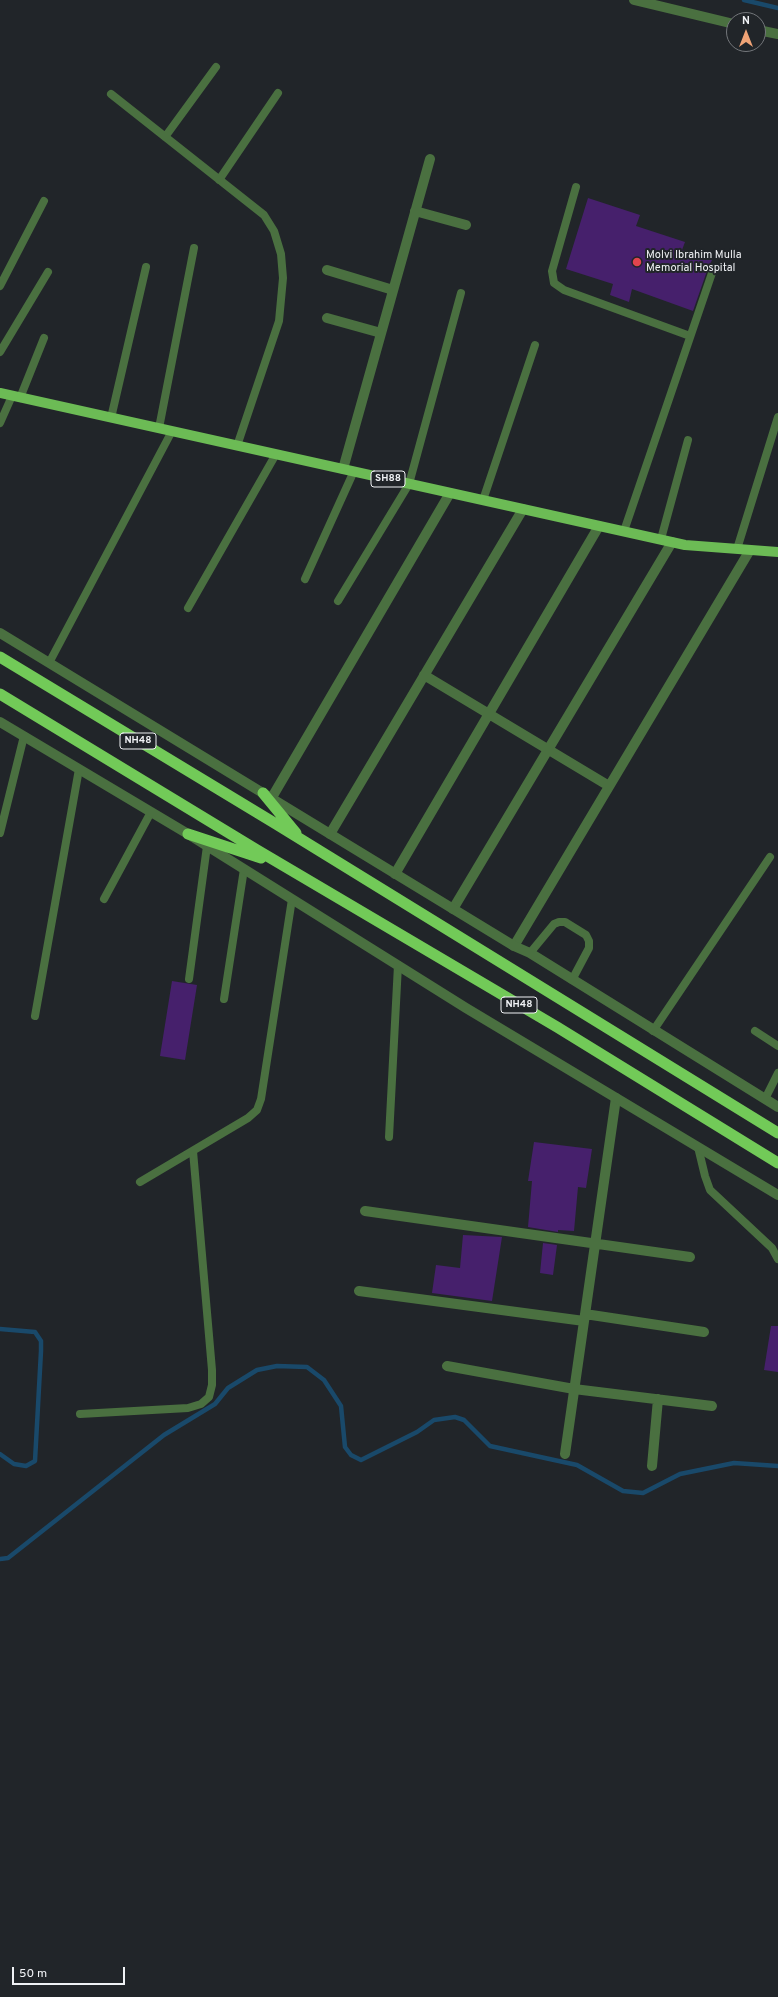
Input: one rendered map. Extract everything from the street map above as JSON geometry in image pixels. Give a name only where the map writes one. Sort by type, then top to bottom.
[{"type":"highway","name":"NH48","points":[[0,657],[302,840],[778,1133]]},
{"type":"highway","name":"NH48","points":[[0,694],[281,864],[557,1027],[778,1163]]},
{"type":"highway","points":[[267,796],[302,840]]},
{"type":"highway","points":[[188,834],[281,864]]},
{"type":"main road","name":"SH88","points":[[0,393],[685,545],[778,552]]},
{"type":"street","points":[[634,0],[726,22]]},
{"type":"street","points":[[766,32],[778,34]]},
{"type":"street","points":[[343,469],[430,159]]},
{"type":"street","points":[[415,212],[466,226]]},
{"type":"street","points":[[327,270],[393,290]]},
{"type":"street","points":[[327,318],[381,333]]},
{"type":"street","points":[[267,796],[450,492]]},
{"type":"street","points":[[330,834],[523,509]]},
{"type":"street","points":[[394,874],[599,526]]},
{"type":"street","points":[[453,909],[672,542]]},
{"type":"street","points":[[514,946],[750,550]]},
{"type":"street","points":[[0,633],[394,874],[514,946],[530,953],[653,1031],[778,1107]]},
{"type":"street","points":[[424,675],[609,786]]},
{"type":"street","points":[[0,722],[188,834],[398,965],[778,1195]]},
{"type":"street","points":[[565,1454],[616,1098]]},
{"type":"street","points":[[365,1211],[595,1242],[690,1257]]},
{"type":"street","points":[[360,1291],[704,1332]]},
{"type":"street","points":[[447,1366],[574,1388],[712,1406]]},
{"type":"street","points":[[652,1466],[658,1399]]},
{"type":"lane","points":[[165,137],[216,67]]},
{"type":"lane","points":[[219,180],[278,93]]},
{"type":"lane","points":[[112,94],[264,216],[274,231],[281,254],[283,278],[279,321],[237,446]]},
{"type":"lane","points":[[576,187],[552,271],[554,283],[564,290],[690,336]]},
{"type":"lane","points":[[0,286],[44,201]]},
{"type":"lane","points":[[160,428],[194,248]]},
{"type":"lane","points":[[112,418],[146,267]]},
{"type":"lane","points":[[624,531],[713,270]]},
{"type":"lane","points":[[0,352],[48,272]]},
{"type":"lane","points":[[338,601],[409,484],[461,293]]},
{"type":"lane","points":[[0,423],[16,397],[44,338]]},
{"type":"lane","points":[[483,500],[535,345]]},
{"type":"lane","points":[[737,549],[778,417]]},
{"type":"lane","points":[[49,663],[172,431]]},
{"type":"lane","points":[[661,539],[688,440]]},
{"type":"lane","points":[[188,608],[276,454]]},
{"type":"lane","points":[[305,579],[354,472]]},
{"type":"lane","points":[[0,833],[24,736]]},
{"type":"lane","points":[[35,1016],[79,769]]},
{"type":"lane","points":[[104,899],[151,812]]},
{"type":"lane","points":[[189,979],[207,846]]},
{"type":"lane","points":[[653,1031],[770,857]]},
{"type":"lane","points":[[224,999],[244,869]]},
{"type":"lane","points":[[140,1182],[248,1118],[257,1110],[261,1099],[292,899]]},
{"type":"lane","points":[[530,953],[554,924],[559,922],[565,922],[586,935],[589,941],[589,948],[572,980]]},
{"type":"lane","points":[[389,1137],[398,965]]},
{"type":"lane","points":[[755,1031],[778,1046]]},
{"type":"lane","points":[[765,1099],[778,1073]]},
{"type":"lane","points":[[698,1147],[710,1190],[772,1248],[778,1259]]},
{"type":"lane","points":[[80,1414],[188,1408],[201,1404],[209,1397],[212,1385],[212,1370],[193,1151]]},
{"type":"building","points":[[588,198],[640,215],[636,226],[685,242],[682,250],[712,260],[693,311],[632,289],[629,302],[610,295],[613,284],[566,269]]},
{"type":"building","points":[[172,981],[197,985],[185,1060],[160,1056]]},
{"type":"building","points":[[534,1142],[592,1149],[586,1188],[578,1187],[574,1231],[558,1230],[558,1232],[528,1227],[532,1181],[528,1181]]},
{"type":"building","points":[[463,1235],[502,1237],[492,1301],[432,1293],[436,1265],[460,1268]]},
{"type":"building","points":[[543,1243],[557,1245],[553,1275],[540,1273]]},
{"type":"building","points":[[771,1326],[778,1326],[778,1372],[764,1370]]},
{"type":"waterway","points":[[744,0],[778,8]]},
{"type":"waterway","points":[[0,1329],[35,1332],[41,1341],[35,1461],[26,1466],[14,1464],[0,1454]]},
{"type":"waterway","points":[[0,1559],[8,1558],[164,1435],[215,1404],[228,1388],[257,1370],[277,1366],[307,1367],[324,1380],[341,1406],[345,1447],[351,1455],[361,1460],[417,1432],[434,1420],[455,1417],[464,1420],[490,1446],[577,1465],[623,1491],[643,1493],[680,1474],[734,1463],[778,1466]]},
{"type":"place","name":"Molvi Ibrahim Mulla Memorial Hospital","points":[[637,262]]}]
